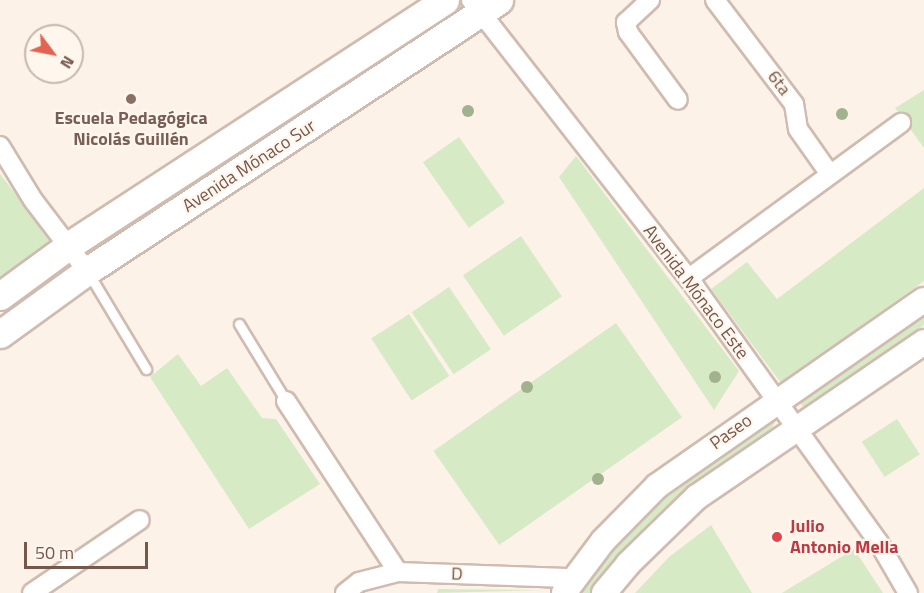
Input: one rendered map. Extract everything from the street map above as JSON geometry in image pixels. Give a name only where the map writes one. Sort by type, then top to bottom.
[{"type":"main road","name":"Avenida Mónaco Sur","points":[[0,296],[68,246],[445,0]]},
{"type":"main road","name":"Avenida Mónaco Sur","points":[[0,334],[87,271],[483,4]]},
{"type":"street","points":[[650,0],[627,22],[628,32],[678,100]]},
{"type":"street","name":"6ta","points":[[715,0],[794,104],[798,129],[829,173]]},
{"type":"street","name":"Avenida Mónaco Este","points":[[483,4],[688,278],[879,543],[908,593]]},
{"type":"street","points":[[688,278],[829,173],[901,123]]},
{"type":"street","points":[[0,146],[33,200],[87,271]]},
{"type":"street","name":"Paseo","points":[[569,585],[603,541],[657,486],[776,400],[924,300]]},
{"type":"street","name":"Paseo","points":[[604,593],[628,564],[698,497],[924,342]]},
{"type":"street","points":[[286,401],[398,572]]},
{"type":"street","points":[[32,593],[140,520]]},
{"type":"street","name":"D","points":[[345,593],[359,582],[398,572],[569,585]]},
{"type":"lane","points":[[87,271],[146,369]]},
{"type":"lane","points":[[239,324],[286,401]]},
{"type":"green space","points":[[394,46],[403,47],[401,53],[107,246],[101,243],[102,237]]},
{"type":"green space","points":[[924,90],[924,148],[895,108]]},
{"type":"green space","points":[[459,137],[505,203],[469,228],[423,162]]},
{"type":"green space","points":[[576,156],[739,371],[714,410],[559,177]]},
{"type":"green space","points":[[0,174],[52,240],[0,280]]},
{"type":"green space","points":[[924,188],[924,281],[781,383],[711,289],[747,262],[777,299]]},
{"type":"green space","points":[[521,236],[562,297],[504,336],[463,275]]},
{"type":"green space","points":[[449,287],[491,349],[454,374],[412,312]]},
{"type":"green space","points":[[409,314],[449,376],[412,401],[371,339]]},
{"type":"green space","points":[[924,314],[924,325],[809,409],[801,405],[801,397]]},
{"type":"green space","points":[[616,323],[682,417],[499,545],[433,451]]},
{"type":"green space","points":[[178,354],[201,386],[227,368],[262,418],[276,419],[320,484],[249,529],[150,377]]},
{"type":"green space","points":[[772,417],[775,422],[772,428],[689,487],[650,522],[591,593],[572,593],[609,546],[687,474]]},
{"type":"green space","points":[[897,419],[920,454],[885,477],[862,442]]},
{"type":"green space","points":[[711,525],[752,593],[635,593],[669,557]]},
{"type":"green space","points":[[854,549],[883,593],[782,593]]},
{"type":"green space","points":[[438,589],[544,590],[437,593]]},
{"type":"place","name":"Escuela Pedagógica Nicolás Guillén","points":[[131,99]]},
{"type":"place","name":"Julio Antonio Mella","points":[[777,537]]}]
